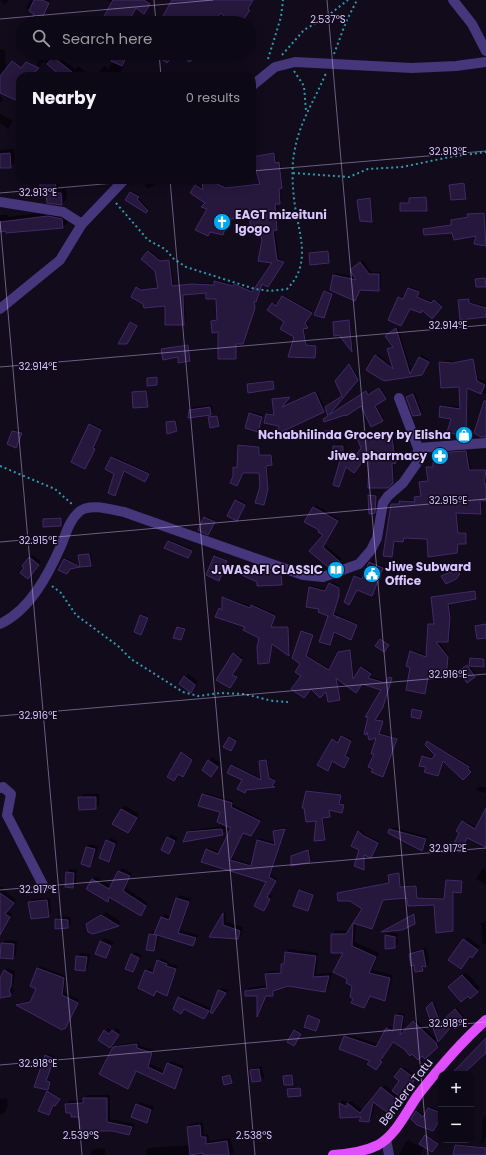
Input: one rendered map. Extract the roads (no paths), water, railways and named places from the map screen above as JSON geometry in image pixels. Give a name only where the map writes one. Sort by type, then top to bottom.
[{"type":"main road","name":"Bendera Tatu","points":[[333,1155],[366,1150],[378,1145],[386,1139],[397,1127],[418,1096],[453,1052],[486,1020]]},
{"type":"street","points":[[453,0],[472,24],[486,51]]},
{"type":"street","points":[[256,83],[275,67],[295,62],[434,68],[486,62]]},
{"type":"street","points":[[0,309],[60,260],[82,224],[120,184]]},
{"type":"street","points":[[0,202],[63,212],[82,224]]},
{"type":"street","points":[[0,624],[18,613],[30,600],[60,547],[69,524],[80,511],[94,507],[124,512],[303,575],[323,577],[359,564],[371,550],[377,538],[383,503],[388,496],[403,483],[417,463],[418,448],[399,398]]},
{"type":"street","points":[[418,448],[486,443]]},
{"type":"street","points":[[0,788],[3,787],[11,794],[7,815],[44,887]]},
{"type":"street","points":[[386,1139],[389,1155]]},
{"type":"place","name":"EAGT mizeituni Igogo","points":[[222,222]]},
{"type":"place","name":"Nchabhilinda Grocery by Elisha","points":[[464,435]]},
{"type":"place","name":"Jiwe. pharmacy","points":[[440,456]]},
{"type":"place","name":"J.WASAFI CLASSIC","points":[[336,570]]},
{"type":"place","name":"Jiwe Subward Office","points":[[372,574]]}]
